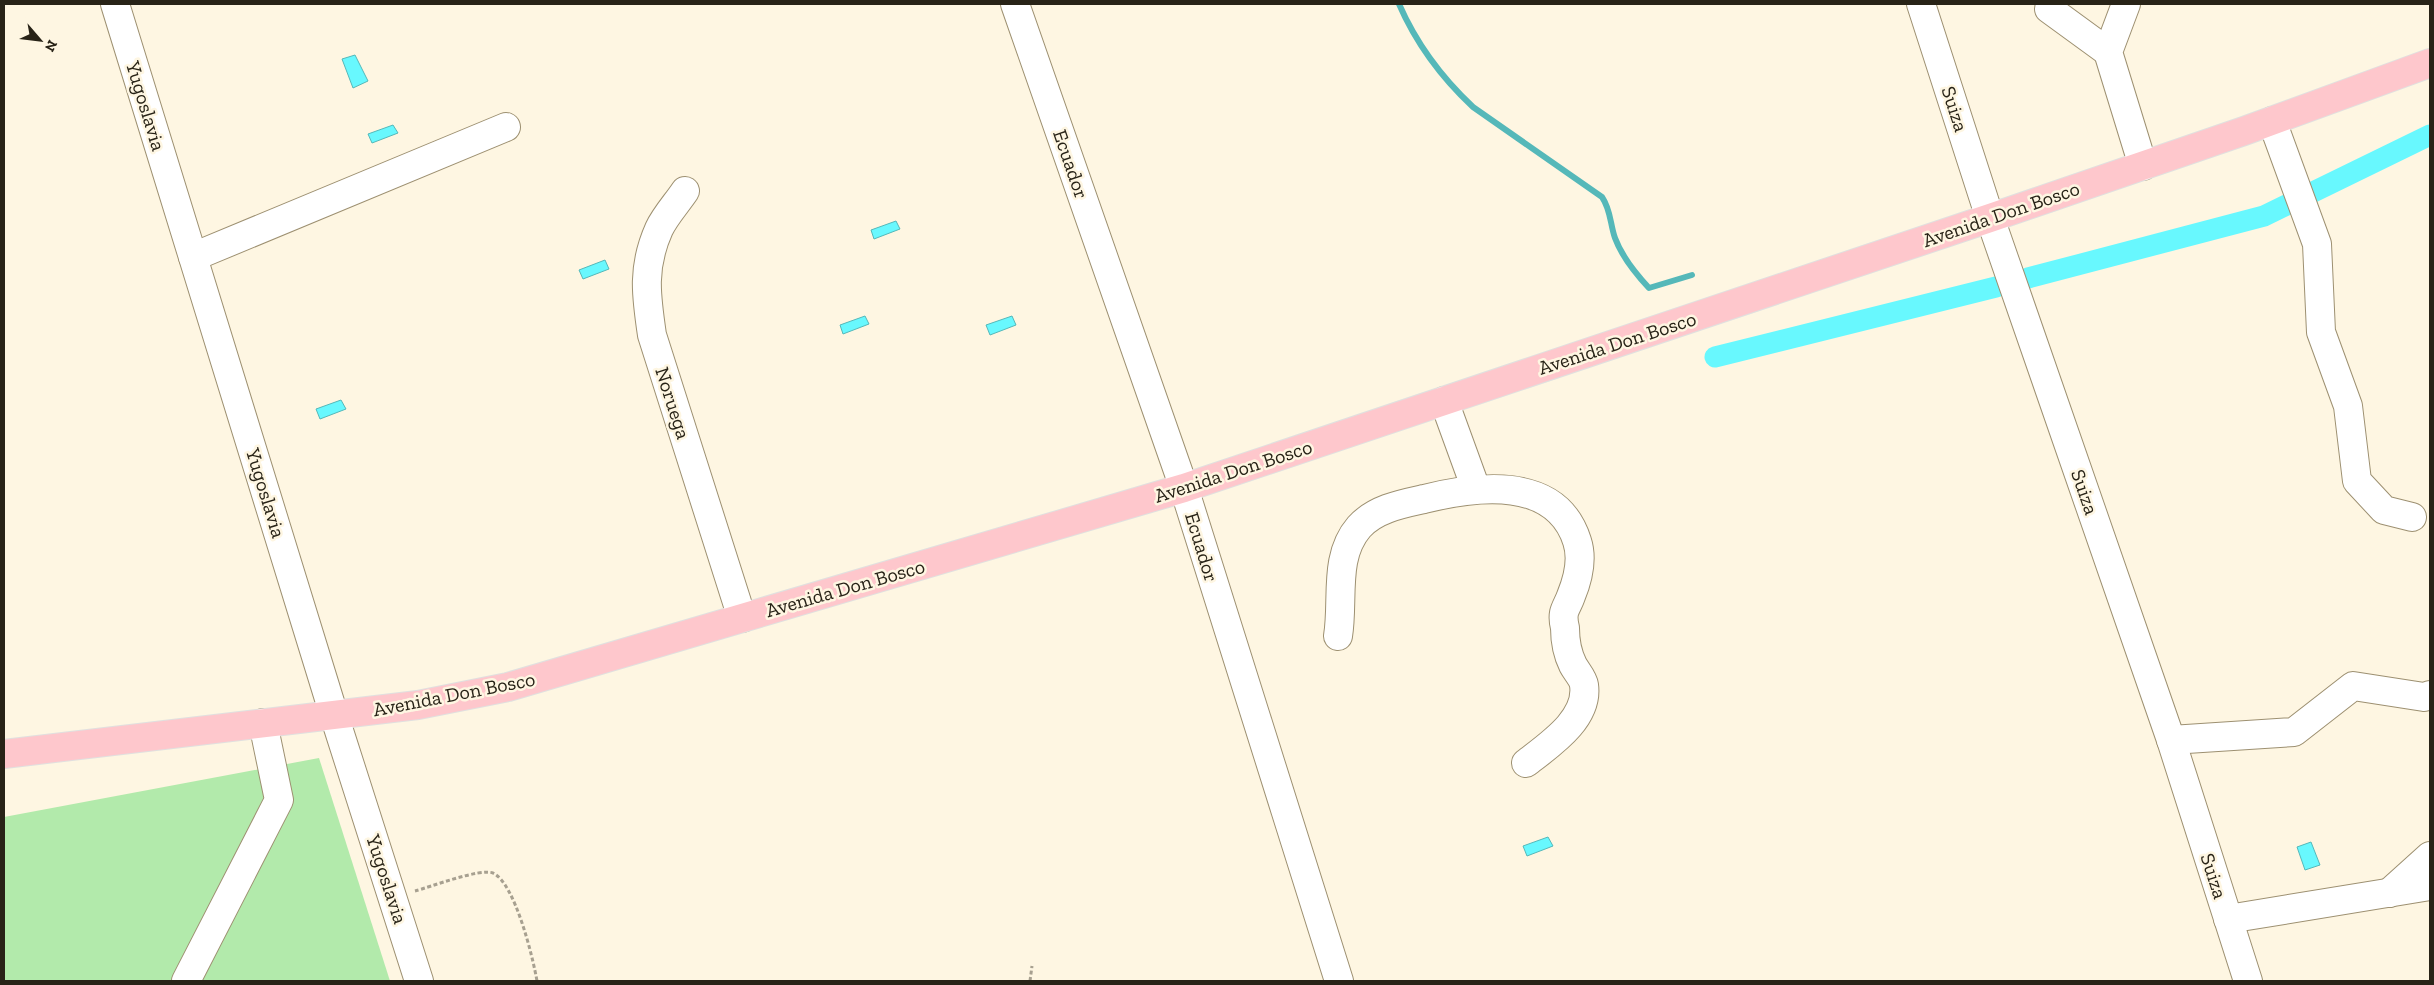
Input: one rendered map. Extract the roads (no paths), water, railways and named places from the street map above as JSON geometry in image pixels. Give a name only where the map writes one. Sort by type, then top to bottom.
[{"type":"main road","name":"Avenida Don Bosco","points":[[4,754],[418,705],[508,686],[1184,488],[2143,166],[2430,63]]},
{"type":"street","name":"Yugoslavia","points":[[115,4],[334,715],[419,981]]},
{"type":"street","name":"Ecuador","points":[[1015,4],[1184,488],[1338,981]]},
{"type":"street","name":"Suiza","points":[[1921,4],[1990,218],[2171,740],[2248,981]]},
{"type":"street","points":[[2052,4],[2049,9],[2108,52],[2143,166]]},
{"type":"street","points":[[2108,52],[2126,4]]},
{"type":"street","points":[[2272,121],[2317,244],[2321,332],[2348,406],[2357,481],[2384,510],[2412,517]]},
{"type":"street","points":[[193,257],[506,127]]},
{"type":"street","name":"Noruega","points":[[685,191],[659,228],[646,267],[646,296],[652,335],[742,618]]},
{"type":"street","points":[[1444,400],[1476,489]]},
{"type":"street","points":[[1338,636],[1346,548],[1359,527],[1374,514],[1402,504],[1476,489],[1491,488],[1533,494],[1555,507],[1568,521],[1578,542],[1580,566],[1572,595],[1564,612],[1565,637],[1572,663],[1584,683],[1583,701],[1574,720],[1526,763]]},
{"type":"street","points":[[2171,740],[2294,732],[2354,686],[2424,696],[2430,695]]},
{"type":"street","points":[[186,981],[279,800],[263,723]]},
{"type":"street","points":[[2388,894],[2430,856]]},
{"type":"street","points":[[2228,919],[2430,886]]},
{"type":"water","points":[[355,55],[368,81],[353,88],[342,59]]},
{"type":"water","points":[[393,125],[398,133],[372,143],[368,134]]},
{"type":"water","points":[[896,221],[900,229],[874,239],[871,230]]},
{"type":"water","points":[[605,260],[609,269],[583,279],[579,270]]},
{"type":"water","points":[[865,316],[869,324],[843,334],[840,325]]},
{"type":"water","points":[[1012,316],[1016,325],[990,335],[986,325]]},
{"type":"water","points":[[341,400],[346,409],[320,419],[316,409]]},
{"type":"water","points":[[1548,837],[1553,846],[1527,856],[1523,846]]},
{"type":"water","points":[[2311,842],[2320,865],[2305,870],[2297,847]]},
{"type":"waterway","points":[[1399,4],[1413,32],[1440,72],[1473,107],[1602,197],[1621,252],[1649,288],[1692,275]]},
{"type":"waterway","points":[[2028,278],[2264,216],[2430,135]]},
{"type":"waterway","points":[[1715,357],[1996,287]]}]
